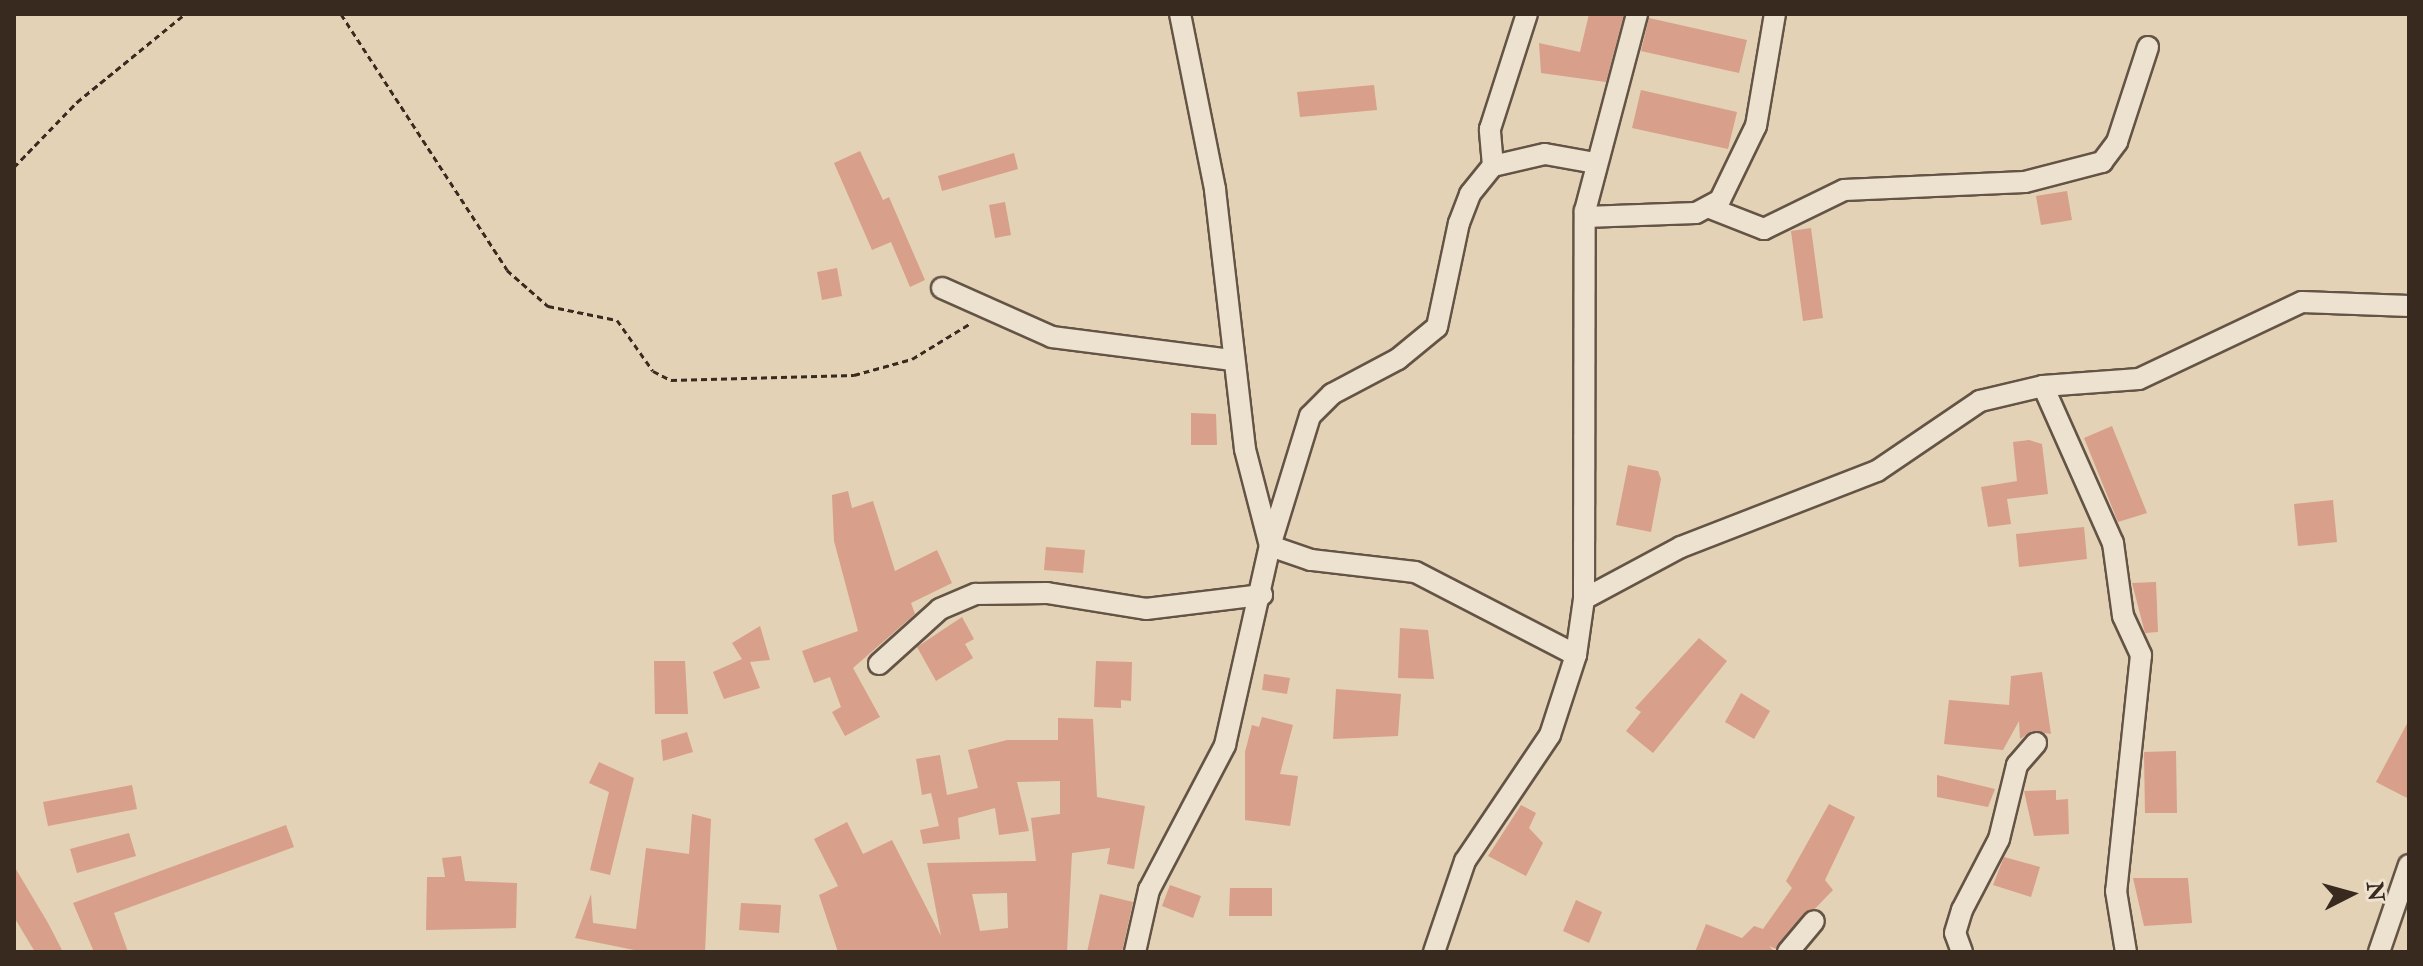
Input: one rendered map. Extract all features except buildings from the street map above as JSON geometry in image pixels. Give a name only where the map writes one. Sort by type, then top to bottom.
[{"type":"street","points":[[1180,14],[1215,189],[1231,360],[1270,546]]},
{"type":"street","points":[[1493,166],[1490,129],[1527,14]]},
{"type":"street","points":[[1434,952],[1465,861],[1550,735],[1576,655],[1584,599],[1585,217],[1595,163],[1637,14]]},
{"type":"street","points":[[1710,208],[1736,177],[1756,126],[1775,14]]},
{"type":"street","points":[[1585,217],[1710,208],[1764,229],[1844,190],[2025,182],[2102,162],[2117,142],[2148,47]]},
{"type":"street","points":[[1135,952],[1149,890],[1225,745],[1262,595],[1270,546],[1310,416],[1332,394],[1398,359],[1437,327],[1459,223],[1470,194],[1493,166],[1545,154],[1595,163]]},
{"type":"street","points":[[942,288],[1052,337],[1231,360]]},
{"type":"street","points":[[1584,599],[1681,547],[1877,471],[1980,401],[2043,386],[2157,374],[2302,302],[2409,306]]},
{"type":"street","points":[[2043,386],[2113,543],[2123,616],[2141,655],[2116,891],[2126,952]]},
{"type":"street","points":[[1270,546],[1311,560],[1415,572],[1576,655]]},
{"type":"street","points":[[879,664],[940,609],[976,594],[1047,593],[1146,609],[1262,595]]},
{"type":"street","points":[[1962,952],[1955,933],[1962,910],[1999,839],[2017,765],[2036,743]]},
{"type":"street","points":[[2379,952],[2409,865]]},
{"type":"street","points":[[1788,952],[1814,921]]},
{"type":"path","points":[[14,167],[77,102],[185,14]]},
{"type":"path","points":[[341,14],[507,270],[548,306],[617,320],[653,371],[671,380],[854,375],[912,359],[991,310]]}]
